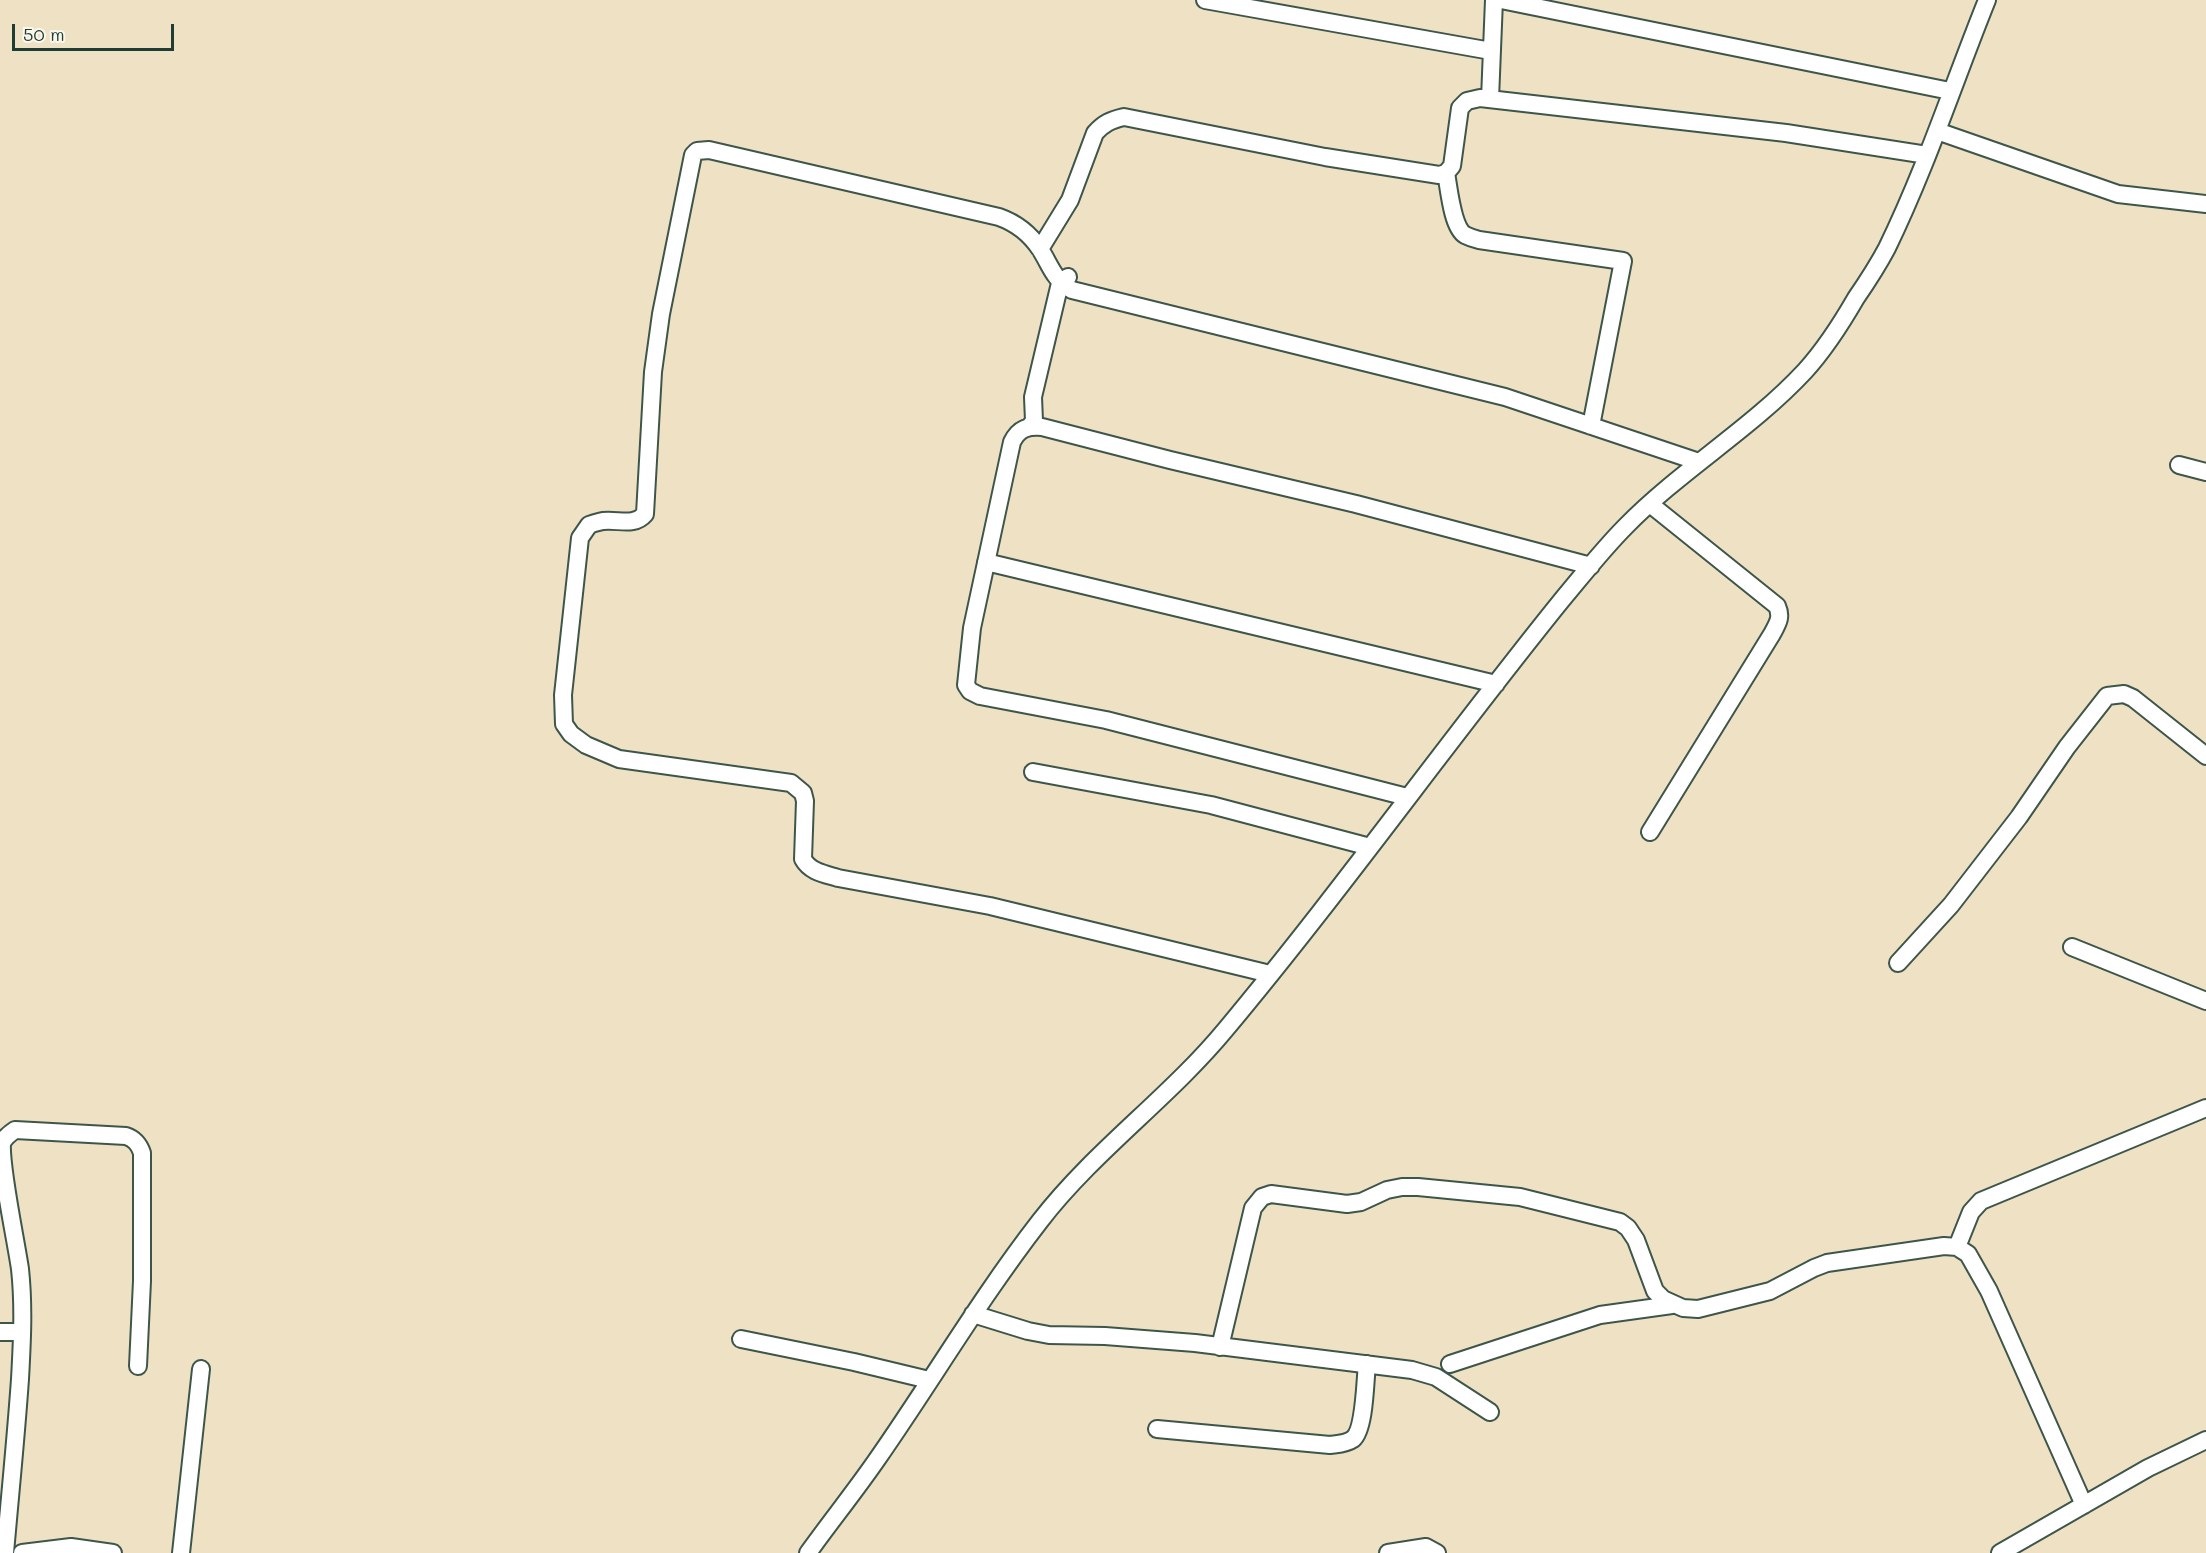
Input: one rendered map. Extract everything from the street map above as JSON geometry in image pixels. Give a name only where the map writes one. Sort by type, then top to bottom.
[{"type":"street","points":[[1205,0],[1491,51]]},
{"type":"street","points":[[1490,99],[1494,0]]},
{"type":"street","points":[[1501,0],[1950,91]]},
{"type":"street","points":[[808,1553],[879,1457],[993,1284],[1050,1209],[1091,1162],[1147,1110],[1222,1034],[1496,684],[1625,526],[1699,462],[1763,412],[1807,369],[1836,331],[1885,251],[1927,155],[1987,0]]},
{"type":"street","points":[[1040,249],[1070,200],[1095,133],[1111,120],[1124,117],[1325,157],[1439,175],[1446,173],[1452,166],[1460,108],[1467,101],[1480,98],[1751,128],[1927,155]]},
{"type":"street","points":[[1937,130],[2118,194],[2206,204]]},
{"type":"street","points":[[1270,974],[990,906],[838,878],[817,872],[807,866],[802,859],[805,801],[803,793],[791,783],[619,759],[586,745],[571,734],[564,724],[563,695],[580,538],[589,525],[604,521],[632,522],[645,514],[653,372],[661,314],[693,155],[709,150],[999,217],[1011,221],[1026,232],[1072,290],[1505,397],[1699,462]]},
{"type":"street","points":[[1446,173],[1455,218],[1465,235],[1479,240],[1623,261],[1591,426]]},
{"type":"street","points":[[1030,426],[1034,421],[1033,397],[1064,280]]},
{"type":"street","points":[[1407,797],[1106,720],[980,696],[970,691],[966,685],[966,676],[972,628],[1012,442],[1016,434],[1030,426],[1042,427],[1356,504],[1591,566]]},
{"type":"street","points":[[2179,465],[2206,472]]},
{"type":"street","points":[[1650,504],[1777,606],[1780,613],[1780,621],[1773,634],[1650,832]]},
{"type":"street","points":[[987,561],[1496,684]]},
{"type":"street","points":[[1898,963],[1958,896],[2107,696],[2124,694],[2133,698],[2206,756]]},
{"type":"street","points":[[1033,772],[1211,805],[1370,847]]},
{"type":"street","points":[[2072,947],[2206,1002]]},
{"type":"street","points":[[1957,1247],[1971,1212],[1981,1201],[2206,1108]]},
{"type":"street","points":[[5,1553],[22,1332],[20,1272],[3,1201],[0,1154],[2,1143],[7,1135],[15,1130],[126,1136],[132,1138],[140,1146],[142,1153],[142,1281],[138,1366]]},
{"type":"street","points":[[1220,1347],[1252,1208],[1262,1197],[1271,1194],[1347,1204],[1361,1202],[1387,1190],[1418,1187],[1520,1197],[1601,1216],[1620,1222],[1628,1228],[1636,1240],[1655,1291],[1672,1305],[1683,1308],[1698,1309],[1770,1291],[1827,1263],[1944,1246],[1957,1247],[1968,1254],[1989,1291],[2084,1504]]},
{"type":"street","points":[[1450,1364],[1600,1315],[1672,1305]]},
{"type":"street","points":[[974,1314],[1028,1331],[1050,1335],[1116,1337],[1220,1347],[1412,1370],[1436,1377],[1490,1412]]},
{"type":"street","points":[[0,1332],[22,1332]]},
{"type":"street","points":[[741,1339],[929,1380]]},
{"type":"street","points":[[1157,1429],[1330,1445],[1343,1444],[1353,1439],[1360,1430],[1367,1364]]},
{"type":"street","points":[[181,1553],[201,1369]]},
{"type":"street","points":[[2000,1553],[2148,1468],[2206,1440]]},
{"type":"street","points":[[22,1553],[71,1547],[113,1553]]},
{"type":"street","points":[[1388,1553],[1426,1547],[1437,1553]]}]
